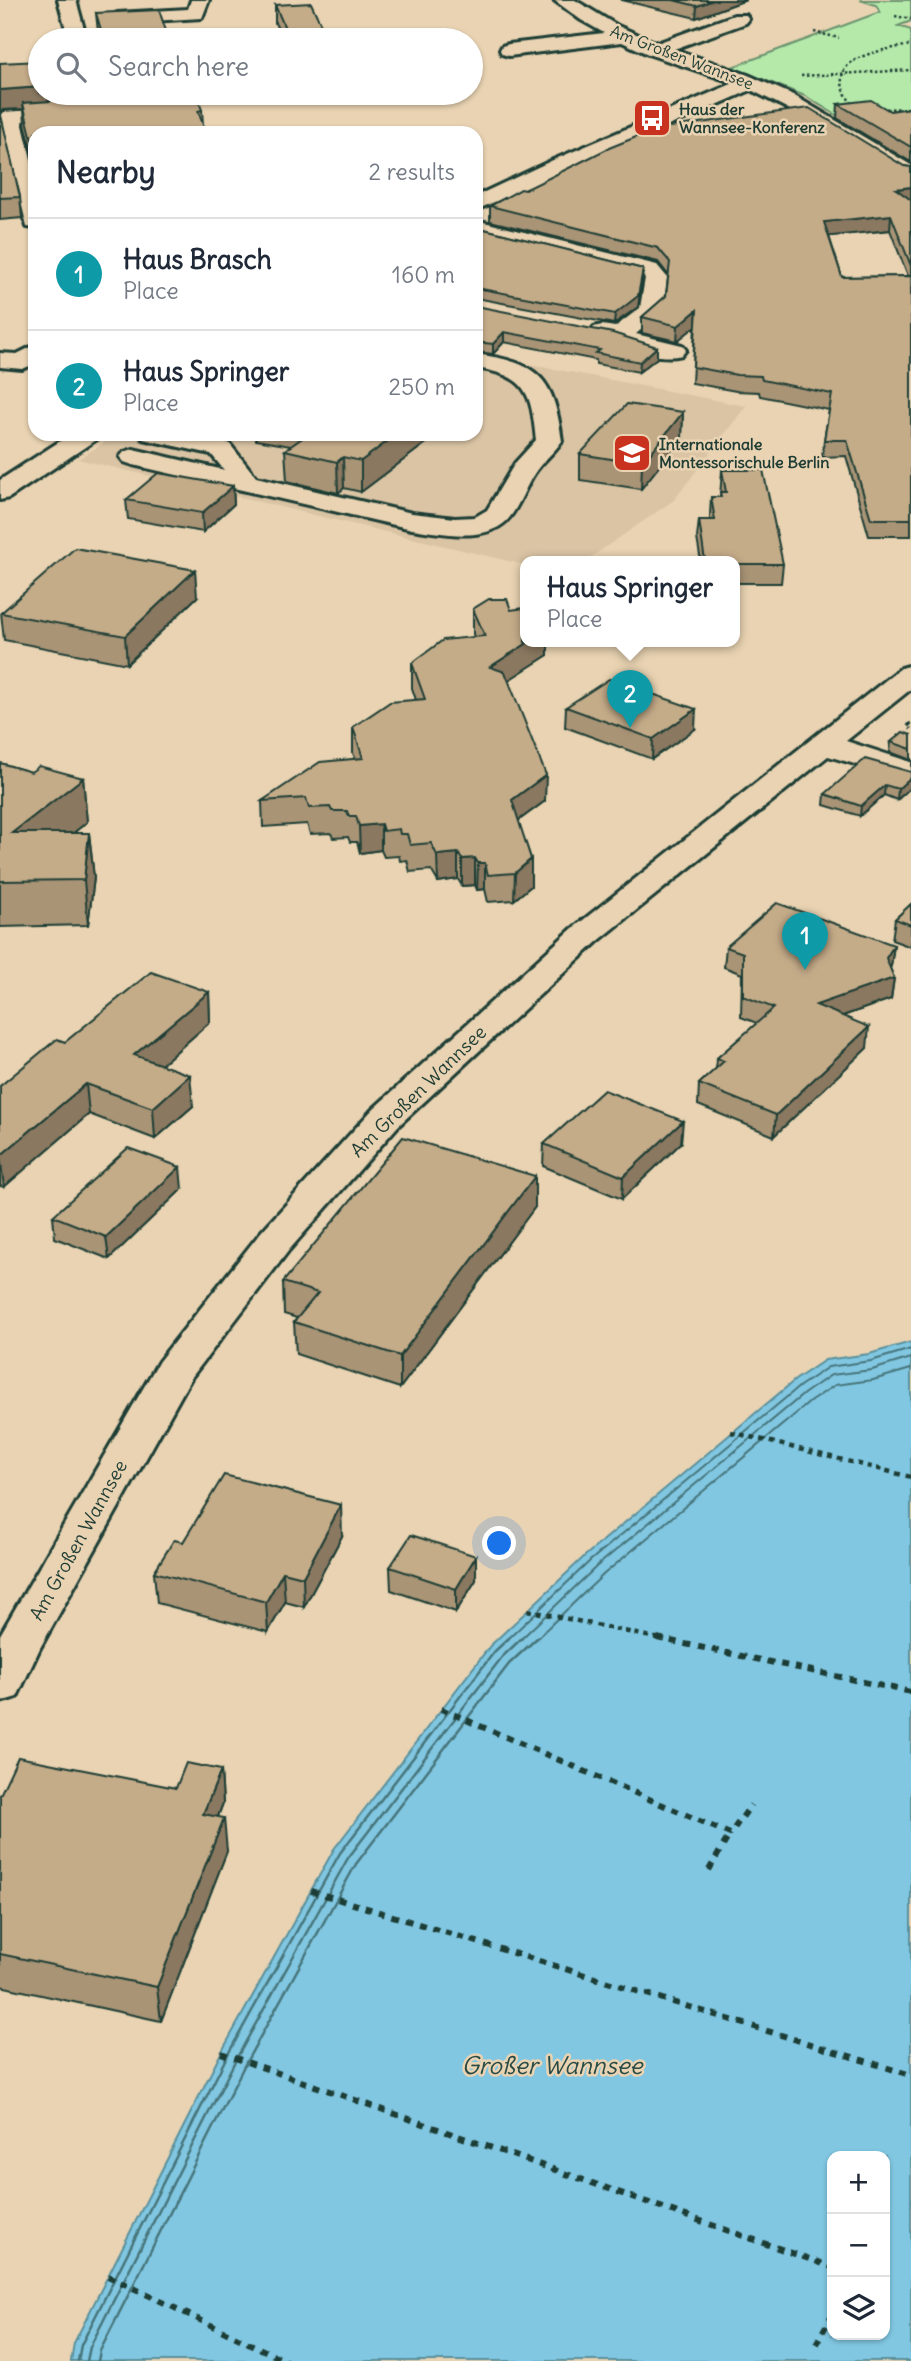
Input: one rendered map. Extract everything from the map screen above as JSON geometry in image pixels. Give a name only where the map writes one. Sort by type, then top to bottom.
[{"type":"street","points":[[67,0],[74,28]]},
{"type":"street","name":"Am Großen Wannsee","points":[[563,0],[586,18],[621,37],[750,83],[814,114],[911,174]]},
{"type":"street","points":[[117,18],[198,7]]},
{"type":"street","points":[[71,21],[96,19]]},
{"type":"street","points":[[655,50],[740,19]]},
{"type":"street","points":[[509,50],[621,37]]},
{"type":"street","points":[[483,201],[560,164],[750,83]]},
{"type":"street","points":[[28,191],[11,116],[160,107],[159,105]]},
{"type":"street","points":[[483,229],[649,270],[656,276],[651,311],[620,335]]},
{"type":"street","points":[[580,327],[674,350]]},
{"type":"street","points":[[133,457],[442,526],[464,526],[496,517],[524,470],[549,441],[546,407],[536,383],[517,369],[483,362]]},
{"type":"street","points":[[0,492],[77,441]]},
{"type":"street","points":[[186,441],[220,448],[247,483]]},
{"type":"street","name":"Am Großen Wannsee","points":[[0,1684],[18,1647],[174,1371],[275,1241],[385,1118],[585,935],[911,674]]},
{"type":"street","points":[[823,744],[911,772]]},
{"type":"path","points":[[895,16],[911,19]]},
{"type":"path","points":[[814,32],[839,38]]},
{"type":"path","points":[[858,110],[839,89],[838,81],[848,63],[911,45]]},
{"type":"path","points":[[801,76],[911,70]]},
{"type":"path","points":[[873,110],[883,116]]},
{"type":"path","points":[[732,1432],[911,1477]]},
{"type":"path","points":[[527,1610],[911,1692]]},
{"type":"path","points":[[442,1709],[730,1834]]},
{"type":"path","points":[[709,1870],[751,1805]]},
{"type":"path","points":[[311,1891],[911,2075]]},
{"type":"path","points":[[221,2053],[827,2265]]},
{"type":"path","points":[[108,2276],[286,2361]]},
{"type":"path","points":[[816,2344],[827,2324]]},
{"type":"shaded area","points":[[483,355],[746,406],[674,500],[593,556],[520,556],[520,564],[78,459],[107,441],[483,441]]},
{"type":"green space","points":[[860,0],[911,0],[911,21],[898,26],[911,30],[911,161],[805,96],[732,67],[880,12],[876,5]]},
{"type":"water","name":"Großer Wannsee","points":[[911,1342],[911,2361],[71,2361],[74,2343],[221,2053],[334,1849],[490,1646],[586,1555],[795,1380],[825,1360],[869,1354]]},
{"type":"building","points":[[673,0],[713,0],[697,6]]},
{"type":"building","points":[[311,3],[322,28],[285,28],[275,5]]},
{"type":"building","points":[[159,10],[165,28],[100,28],[96,13]]},
{"type":"building","points":[[28,62],[28,88],[0,90],[0,63]]},
{"type":"building","points":[[871,100],[890,111],[911,108],[911,147],[838,104]]},
{"type":"building","points":[[23,103],[200,105],[202,110],[198,111],[203,126],[29,126]]},
{"type":"building","points":[[809,108],[904,166],[911,167],[911,187],[896,189],[911,200],[911,266],[891,215],[824,222],[842,277],[911,276],[911,519],[871,519],[847,440],[824,440],[832,394],[762,380],[761,376],[737,375],[693,367],[697,310],[678,326],[642,317],[666,296],[670,262],[658,248],[490,206],[609,148],[656,129]]},
{"type":"building","points":[[0,111],[20,197],[0,198]]},
{"type":"building","points":[[483,229],[643,269],[638,296],[615,314],[483,289]]},
{"type":"building","points":[[483,307],[613,333],[657,347],[640,362],[596,353],[600,350],[504,332],[493,344],[483,343]]},
{"type":"building","points":[[627,404],[683,412],[642,464],[580,454]]},
{"type":"building","points":[[298,441],[388,441],[361,461],[343,457],[337,462],[285,450]]},
{"type":"building","points":[[722,470],[763,470],[783,564],[740,564],[740,556],[704,556],[699,520],[715,520],[711,497],[721,497],[720,492],[726,492]]},
{"type":"building","points":[[158,473],[233,486],[202,513],[126,500]]},
{"type":"building","points":[[75,548],[195,570],[125,636],[1,613]]},
{"type":"building","points":[[489,599],[507,599],[511,610],[520,609],[521,647],[490,667],[505,672],[546,775],[512,800],[531,859],[515,873],[488,875],[485,863],[478,863],[475,858],[462,859],[458,853],[437,855],[431,843],[410,845],[407,834],[400,834],[399,829],[383,831],[381,824],[359,826],[356,816],[349,816],[347,811],[332,811],[330,807],[309,808],[306,798],[262,801],[320,762],[363,758],[353,727],[390,702],[425,699],[412,663],[443,640],[485,636],[473,609]]},
{"type":"building","points":[[609,679],[696,709],[653,739],[566,707]]},
{"type":"building","points":[[903,732],[911,735],[911,749],[891,742]]},
{"type":"building","points":[[865,759],[911,772],[911,777],[898,789],[885,785],[861,806],[825,794]]},
{"type":"building","points":[[0,763],[31,772],[39,766],[83,778],[12,833],[89,833],[84,880],[0,881]]},
{"type":"building","points":[[777,903],[894,945],[886,958],[894,978],[816,1005],[869,1027],[776,1115],[699,1084],[724,1061],[717,1058],[774,1008],[743,996],[743,953],[726,947]]},
{"type":"building","points":[[911,904],[911,925],[895,919]]},
{"type":"building","points":[[151,972],[209,992],[134,1055],[190,1075],[153,1108],[86,1084],[0,1156],[0,1086],[57,1039],[65,1042]]},
{"type":"building","points":[[604,1090],[683,1121],[623,1177],[544,1144]]},
{"type":"building","points":[[403,1137],[535,1176],[400,1356],[294,1322],[318,1293],[283,1282]]},
{"type":"building","points":[[128,1148],[180,1167],[106,1237],[53,1216]]},
{"type":"building","points":[[224,1475],[341,1505],[303,1577],[283,1572],[266,1602],[154,1572],[174,1540],[183,1542]]},
{"type":"building","points":[[411,1535],[476,1556],[456,1589],[390,1567]]},
{"type":"building","points":[[18,1757],[176,1788],[186,1763],[221,1770],[203,1814],[224,1818],[157,1987],[0,1954],[0,1795]]},
{"type":"place","name":"Haus der Wannsee-Konferenz","points":[[652,118]]},
{"type":"place","name":"Internationale Montessorischule Berlin","points":[[632,453]]},
{"type":"place","name":"Haus Springer","points":[[630,728]]},
{"type":"place","name":"Haus Brasch","points":[[805,970]]}]
